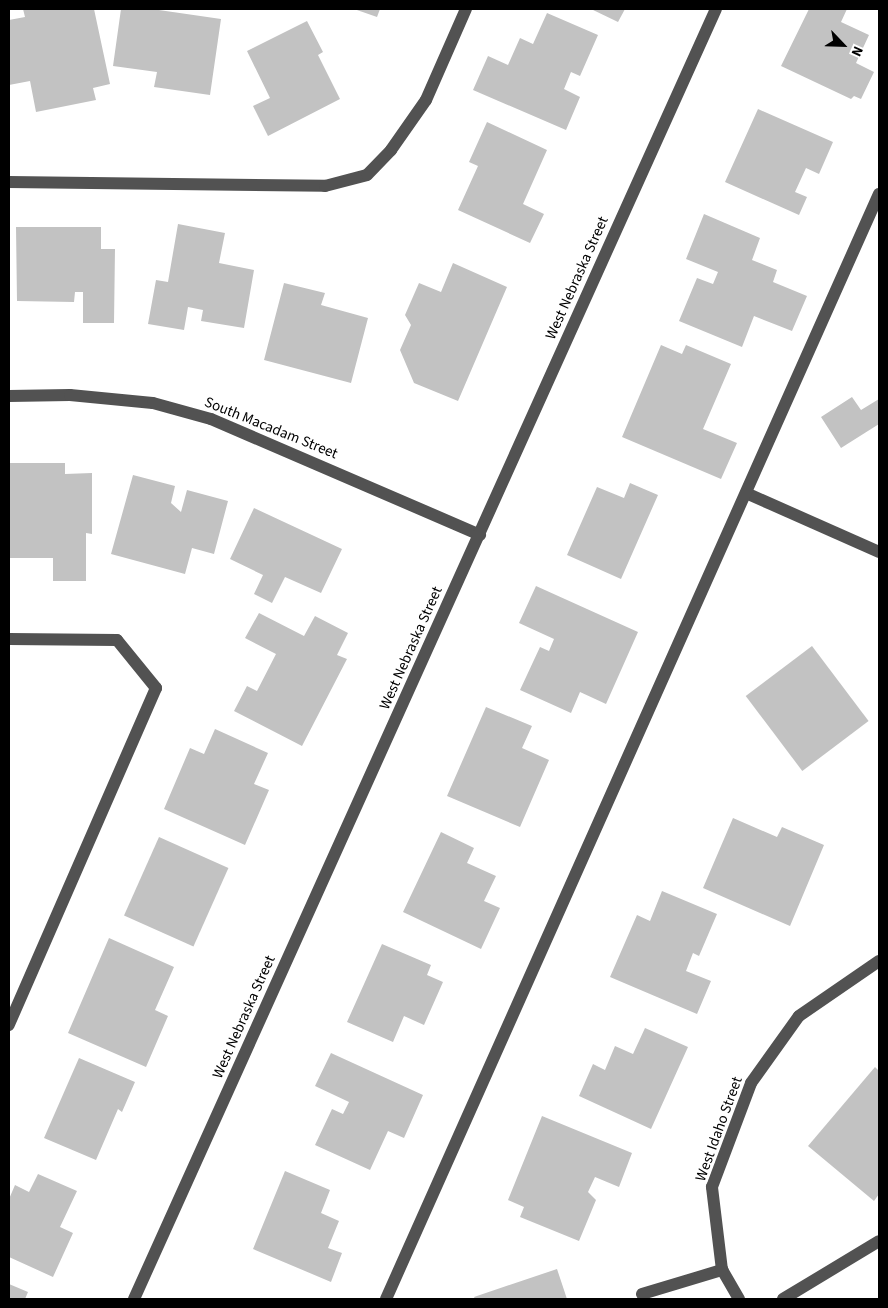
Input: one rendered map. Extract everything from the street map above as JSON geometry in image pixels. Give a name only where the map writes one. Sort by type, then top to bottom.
[{"type":"street","points":[[9,182],[325,186],[367,175],[391,150],[426,100],[466,9]]},
{"type":"street","name":"West Nebraska Street","points":[[134,1299],[716,9]]},
{"type":"street","points":[[386,1299],[879,194]]},
{"type":"street","name":"South Macadam Street","points":[[9,396],[70,396],[153,403],[211,419],[480,535]]},
{"type":"street","points":[[746,493],[879,552]]},
{"type":"street","points":[[9,639],[117,640],[156,688],[9,1026]]},
{"type":"street","name":"West Idaho Street","points":[[739,1299],[722,1270],[712,1187],[751,1083],[799,1016],[879,961]]},
{"type":"street","points":[[783,1299],[879,1241]]},
{"type":"street","points":[[642,1294],[722,1270]]},
{"type":"building","points":[[23,9],[94,9],[110,84],[93,88],[96,100],[36,112],[30,81],[9,85],[9,20],[25,17]]},
{"type":"building","points":[[121,9],[152,9],[221,19],[210,95],[154,87],[157,72],[113,66]]},
{"type":"building","points":[[354,9],[380,9],[377,17]]},
{"type":"building","points":[[591,9],[625,9],[618,22]]},
{"type":"building","points":[[809,9],[847,9],[841,22],[869,35],[856,63],[874,72],[861,99],[854,96],[851,99],[781,66]]},
{"type":"building","points":[[547,13],[598,35],[580,76],[571,72],[564,89],[580,97],[566,130],[473,90],[488,56],[508,65],[520,38],[533,44]]},
{"type":"building","points":[[307,21],[323,52],[318,55],[340,99],[268,136],[253,106],[270,98],[247,51]]},
{"type":"building","points":[[758,109],[833,142],[819,174],[806,168],[795,192],[807,197],[799,215],[725,182]]},
{"type":"building","points":[[487,122],[547,150],[523,204],[544,214],[530,243],[458,210],[478,166],[469,162]]},
{"type":"building","points":[[704,214],[760,238],[752,260],[777,270],[773,282],[807,296],[792,331],[754,316],[742,347],[679,321],[697,278],[713,284],[718,272],[686,259]]},
{"type":"building","points":[[178,224],[225,233],[219,263],[254,270],[244,328],[201,321],[203,310],[188,307],[184,330],[148,324],[156,280],[168,282]]},
{"type":"building","points":[[16,227],[101,227],[101,249],[115,249],[114,323],[83,323],[83,292],[75,292],[74,302],[17,301]]},
{"type":"building","points":[[453,263],[507,287],[458,401],[414,383],[400,350],[411,325],[405,315],[419,283],[441,292]]},
{"type":"building","points":[[284,283],[325,293],[321,305],[368,318],[351,383],[264,360]]},
{"type":"building","points":[[661,345],[682,354],[686,345],[731,364],[703,429],[737,443],[721,479],[622,437]]},
{"type":"building","points":[[852,397],[861,410],[879,399],[879,424],[841,448],[821,417]]},
{"type":"building","points":[[9,463],[65,463],[65,474],[92,473],[92,534],[86,533],[86,581],[53,581],[53,558],[9,558]]},
{"type":"building","points":[[133,475],[175,486],[171,503],[181,512],[187,490],[228,501],[214,554],[192,548],[185,574],[111,554]]},
{"type":"building","points":[[630,483],[658,495],[621,579],[567,555],[597,487],[624,498]]},
{"type":"building","points":[[254,508],[342,549],[321,593],[285,577],[272,603],[254,594],[263,575],[230,559]]},
{"type":"building","points":[[536,586],[638,632],[606,704],[580,692],[571,713],[520,690],[540,647],[549,651],[554,639],[519,623]]},
{"type":"building","points":[[259,613],[304,636],[315,616],[348,633],[337,655],[347,659],[302,746],[234,711],[247,686],[257,691],[276,654],[245,638]]},
{"type":"building","points":[[812,646],[869,721],[802,771],[746,696]]},
{"type":"building","points":[[486,707],[532,726],[522,748],[549,760],[520,827],[447,796]]},
{"type":"building","points":[[215,729],[268,753],[254,784],[269,790],[245,845],[164,809],[190,748],[204,754]]},
{"type":"building","points":[[733,818],[777,837],[782,827],[824,845],[790,926],[703,888]]},
{"type":"building","points":[[441,832],[474,848],[467,863],[496,876],[484,901],[500,908],[481,949],[403,912]]},
{"type":"building","points":[[159,837],[228,868],[193,946],[124,916]]},
{"type":"building","points":[[662,891],[717,914],[699,956],[693,953],[686,971],[711,981],[697,1014],[610,977],[637,915],[650,921]]},
{"type":"building","points":[[109,938],[174,967],[155,1010],[168,1016],[146,1067],[68,1033]]},
{"type":"building","points":[[382,944],[431,965],[427,975],[443,982],[424,1025],[404,1016],[393,1042],[347,1022]]},
{"type":"building","points":[[645,1028],[688,1047],[651,1129],[579,1096],[593,1064],[605,1070],[615,1046],[633,1054]]},
{"type":"building","points":[[331,1053],[423,1095],[404,1138],[388,1131],[370,1170],[315,1145],[332,1109],[343,1114],[349,1102],[315,1086]]},
{"type":"building","points":[[79,1058],[135,1082],[122,1112],[118,1109],[96,1160],[44,1138]]},
{"type":"building","points":[[875,1067],[879,1071],[879,1194],[874,1201],[808,1146]]},
{"type":"building","points":[[542,1116],[632,1153],[619,1187],[595,1177],[588,1192],[596,1200],[579,1241],[520,1217],[524,1207],[508,1200]]},
{"type":"building","points":[[285,1171],[330,1190],[321,1213],[339,1221],[328,1248],[342,1253],[331,1282],[253,1249]]},
{"type":"building","points":[[38,1174],[77,1191],[60,1227],[73,1233],[53,1277],[9,1257],[9,1199],[15,1185],[29,1192]]},
{"type":"building","points":[[557,1269],[567,1299],[475,1299],[474,1297]]},
{"type":"building","points":[[9,1284],[28,1292],[25,1299],[9,1299]]}]
